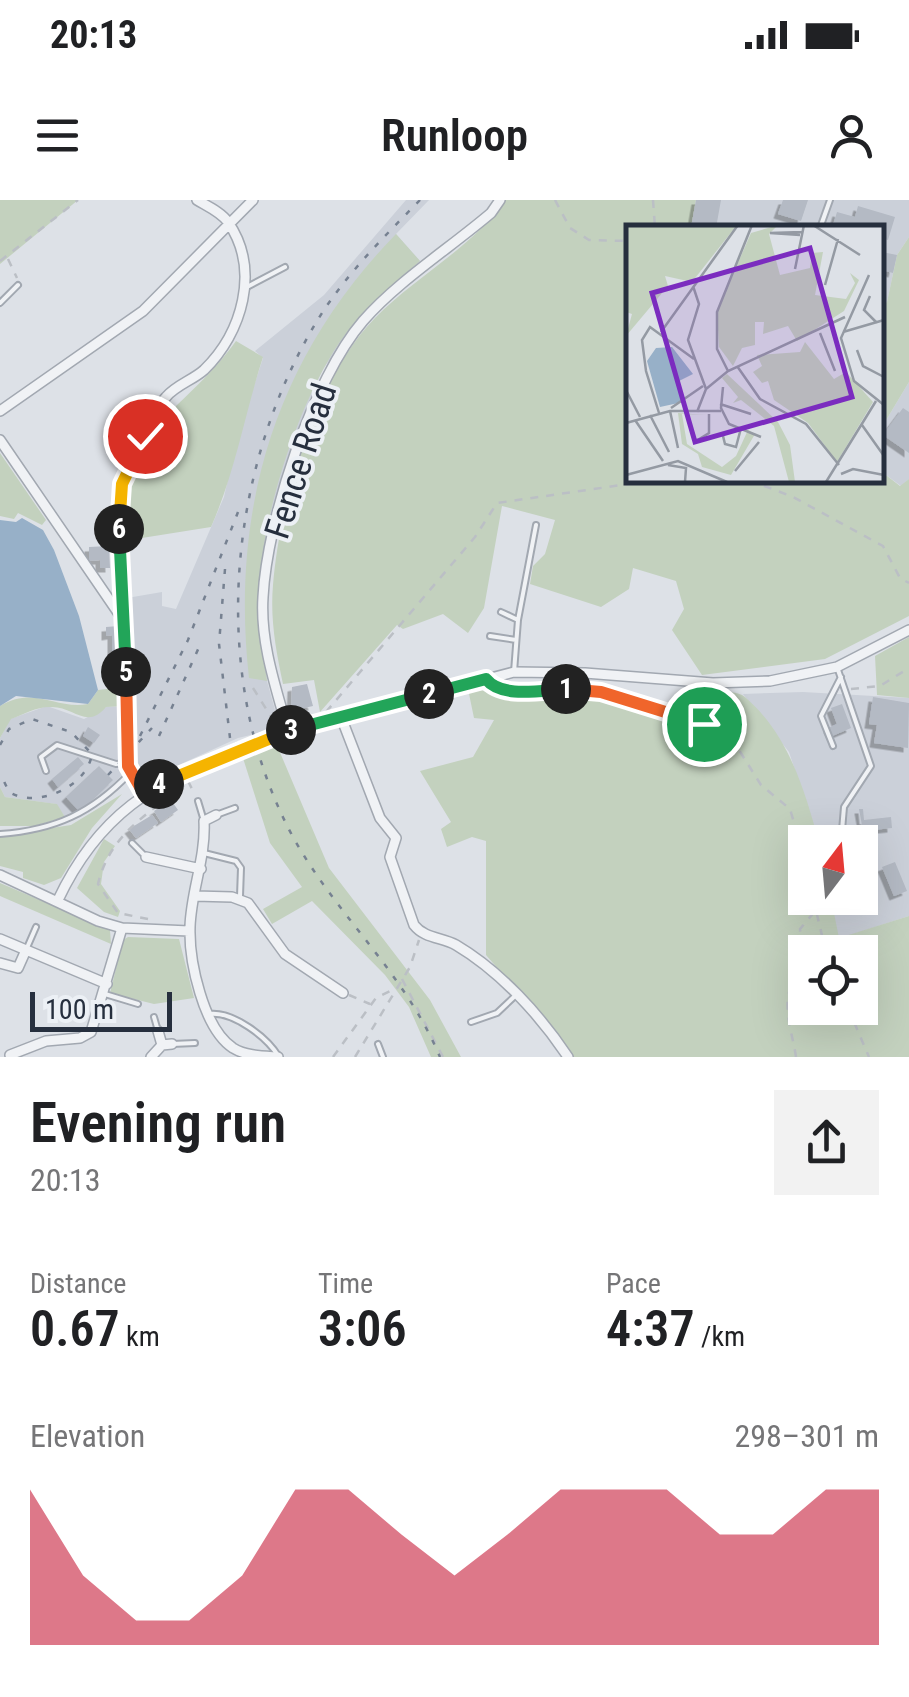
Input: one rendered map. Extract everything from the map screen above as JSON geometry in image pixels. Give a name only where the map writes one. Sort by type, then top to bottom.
[{"type":"street","points":[[143,792],[129,768],[118,502],[128,468],[166,396],[202,372],[222,349],[247,287],[242,254],[228,222],[196,200]]},
{"type":"street","points":[[0,411],[143,311],[253,200]]},
{"type":"street","name":"Fence Road","points":[[283,732],[262,598],[276,527],[316,395],[339,352],[366,318],[491,213],[500,200]]},
{"type":"street","points":[[0,440],[96,584],[118,614],[125,614]]},
{"type":"street","points":[[58,900],[100,834],[143,792],[237,748],[283,732],[514,672],[585,673],[717,684],[839,672],[909,630]]},
{"type":"street","points":[[341,717],[380,818],[396,838],[390,856],[421,933],[454,944],[516,995],[548,1028],[568,1057]]},
{"type":"street","points":[[192,825],[216,815]]},
{"type":"street","points":[[204,821],[204,853],[189,932],[210,1014],[233,1047],[278,1057]]},
{"type":"street","points":[[153,871],[150,858],[201,869]]},
{"type":"street","points":[[0,875],[122,928],[189,932]]},
{"type":"street","points":[[195,896],[239,899],[260,915],[285,954],[344,993]]},
{"type":"street","points":[[0,1047],[10,1056],[46,1042],[88,1035],[106,989],[122,928]]},
{"type":"street","points":[[0,954],[2,941],[106,989]]},
{"type":"street","points":[[0,963],[18,968],[26,950]]},
{"type":"street","points":[[326,996],[332,986]]},
{"type":"street","points":[[152,1057],[167,1044],[158,1031]]},
{"type":"lane","points":[[821,225],[830,200]]},
{"type":"lane","points":[[247,287],[286,267]]},
{"type":"lane","points":[[0,303],[18,285]]},
{"type":"lane","points":[[514,672],[518,620],[536,524]]},
{"type":"lane","points":[[501,612],[518,620]]},
{"type":"lane","points":[[490,636],[516,640]]},
{"type":"lane","points":[[839,672],[871,766],[844,808],[842,825]]},
{"type":"lane","points":[[833,746],[822,716],[839,672]]},
{"type":"lane","points":[[486,679],[496,689],[511,691],[601,692],[704,724]]},
{"type":"lane","points":[[0,834],[42,829],[78,817],[104,801],[129,768],[57,746],[40,757],[46,772]]},
{"type":"lane","points":[[198,801],[204,821]]},
{"type":"lane","points":[[216,815],[234,808]]},
{"type":"lane","points":[[132,843],[150,858]]},
{"type":"lane","points":[[204,853],[239,864],[239,899]]},
{"type":"lane","points":[[26,950],[36,928]]},
{"type":"lane","points":[[106,989],[138,1004]]},
{"type":"lane","points":[[471,1022],[497,1013],[516,995]]},
{"type":"lane","points":[[210,1014],[230,1016],[270,1044],[278,1057]]},
{"type":"lane","points":[[154,1017],[158,1031]]},
{"type":"lane","points":[[167,1044],[195,1043]]},
{"type":"lane","points":[[378,1044],[383,1057]]},
{"type":"path","points":[[0,261],[78,200]]},
{"type":"path","points":[[555,200],[570,228],[589,240],[626,241]]},
{"type":"path","points":[[653,200],[655,225]]},
{"type":"path","points":[[6,256],[18,285]]},
{"type":"path","points":[[315,724],[475,538],[497,502],[642,482]]},
{"type":"path","points":[[754,482],[793,498],[883,546],[900,578],[909,584]]},
{"type":"path","points":[[848,690],[880,686],[909,668]]},
{"type":"path","points":[[253,688],[283,732]]},
{"type":"path","points":[[718,690],[739,750],[761,785],[790,810],[795,825]]},
{"type":"path","points":[[148,919],[118,913],[98,884],[103,862],[134,823],[190,778],[198,801]]},
{"type":"path","points":[[796,1057],[788,1015],[789,992],[802,959],[800,928],[812,915]]},
{"type":"path","points":[[355,1057],[402,979],[421,933]]},
{"type":"path","points":[[402,979],[444,1057]]},
{"type":"path","points":[[333,1057],[371,1004],[395,988]]},
{"type":"path","points":[[344,993],[371,1004]]},
{"type":"path","points":[[855,1025],[868,1057]]},
{"type":"shaded area","points":[[406,200],[429,200],[396,234],[420,261],[375,300],[322,370],[293,442],[268,527],[258,605],[267,681],[280,728],[238,738],[157,775],[145,775],[136,766],[134,752],[138,735],[133,730],[127,598],[162,592],[162,606],[176,609],[224,497],[237,438],[263,358],[255,351],[324,295]]},
{"type":"shaded area","points":[[696,200],[909,200],[909,237],[897,255],[884,304],[884,225],[692,225]]},
{"type":"shaded area","points":[[909,382],[909,479],[901,486],[884,473],[884,424]]},
{"type":"shaded area","points":[[803,692],[909,698],[909,916],[850,935],[837,935],[834,915],[878,915],[878,825],[813,825],[789,752],[743,694]]},
{"type":"shaded area","points":[[47,706],[84,719],[106,707],[123,706],[124,773],[91,805],[65,817],[56,804],[5,797],[0,787],[0,738],[10,719]]},
{"type":"green space","points":[[0,200],[78,200],[0,264]]},
{"type":"green space","points":[[505,200],[696,200],[691,225],[626,225],[626,482],[884,482],[884,474],[900,486],[909,479],[909,616],[825,659],[702,675],[672,630],[684,609],[676,581],[633,568],[629,589],[601,607],[530,584],[533,566],[545,554],[555,520],[502,506],[484,608],[468,633],[443,614],[403,629],[397,625],[320,712],[314,680],[283,684],[272,610],[277,552],[293,479],[318,407],[354,344],[375,318],[492,217]]},
{"type":"green space","points":[[396,234],[420,261],[387,289],[339,343],[308,401],[282,469],[260,573],[259,624],[267,681],[249,678],[247,554],[270,438],[320,331],[354,281]]},
{"type":"green space","points":[[909,237],[909,382],[884,424],[884,304],[897,255]]},
{"type":"green space","points":[[236,341],[263,357],[211,527],[123,541],[124,503],[130,473],[141,448]]},
{"type":"green space","points":[[0,453],[46,520],[42,525],[18,513],[14,519],[0,516]]},
{"type":"green space","points":[[909,637],[909,698],[877,695],[875,656]]},
{"type":"green space","points":[[123,687],[123,706],[106,707],[93,717],[60,708],[36,709],[11,719],[0,738],[0,706],[13,700],[35,698],[88,704],[98,690]]},
{"type":"green space","points":[[476,687],[490,694],[611,697],[667,715],[701,738],[710,722],[716,688],[745,697],[784,746],[814,825],[788,825],[788,915],[834,915],[838,935],[788,935],[788,1025],[878,1025],[878,935],[849,935],[909,916],[909,1057],[574,1057],[486,955],[486,841],[472,837],[447,847],[441,829],[451,822],[420,771],[473,757],[494,720],[474,718],[468,689]]},
{"type":"green space","points":[[276,743],[329,868],[430,1000],[461,1057],[431,1057],[409,1007],[385,975],[312,901],[272,924],[263,909],[302,887],[270,843],[242,755]]},
{"type":"green space","points":[[0,787],[5,797],[57,804],[65,817],[34,826],[0,826]]},
{"type":"green space","points":[[122,794],[92,828],[61,878],[44,885],[23,878],[23,872],[0,866],[0,836],[71,825]]},
{"type":"green space","points":[[104,839],[115,846],[104,862],[101,884],[120,911],[118,917],[104,912],[77,888]]},
{"type":"green space","points":[[0,883],[110,930],[111,944],[0,896]]},
{"type":"green space","points":[[179,939],[194,998],[154,1004],[110,993],[123,940]]},
{"type":"water","points":[[22,518],[43,530],[79,616],[98,690],[88,704],[16,696],[0,706],[0,520],[16,522]]},
{"type":"building","points":[[696,200],[721,200],[717,225],[692,225]]},
{"type":"building","points":[[783,200],[808,200],[801,221],[778,214]]},
{"type":"building","points":[[858,206],[895,217],[888,240],[884,239],[884,225],[833,225],[837,212],[855,217]]},
{"type":"building","points":[[884,252],[897,255],[893,273],[884,271]]},
{"type":"building","points":[[903,408],[909,412],[909,453],[884,434]]},
{"type":"building","points":[[109,546],[110,568],[100,568],[100,560],[89,561],[89,547]]},
{"type":"building","points":[[119,626],[121,682],[113,682],[113,661],[108,661],[112,656],[112,635],[106,636],[106,627]]},
{"type":"building","points":[[307,684],[313,706],[291,711],[292,687]]},
{"type":"building","points":[[873,697],[909,703],[908,748],[874,743],[877,725],[869,724]]},
{"type":"building","points":[[842,704],[851,728],[832,736],[828,728],[837,724],[831,708]]},
{"type":"building","points":[[88,727],[100,735],[94,743],[83,736]]},
{"type":"building","points":[[78,757],[84,764],[58,787],[52,779]]},
{"type":"building","points":[[99,766],[113,780],[80,812],[66,797]]},
{"type":"building","points":[[171,800],[178,810],[161,822],[154,811]]},
{"type":"building","points":[[859,809],[863,809],[864,820],[891,817],[892,828],[878,829],[878,825],[862,825]]},
{"type":"building","points":[[152,815],[158,823],[136,838],[129,829]]},
{"type":"building","points":[[895,862],[907,891],[894,896],[882,867]]},
{"type":"railway","points":[[420,200],[340,288],[317,321],[286,380],[263,443],[247,509],[239,576],[239,644],[248,711],[266,776],[293,837],[408,998],[440,1057]]},
{"type":"railway","points":[[140,736],[188,640],[238,512]]},
{"type":"railway","points":[[225,569],[219,644],[230,738]]},
{"type":"railway","points":[[159,736],[200,645]]},
{"type":"railway","points":[[0,745],[9,729],[32,719],[71,732],[92,754],[81,776],[46,796],[20,797],[9,792],[0,773]]},
{"type":"railway","points":[[108,775],[152,728]]},
{"type":"route","points":[[145,436],[128,468],[118,502],[128,766],[143,792],[188,769],[278,734],[486,679],[496,689],[511,691],[601,692],[678,712],[704,724]]}]
